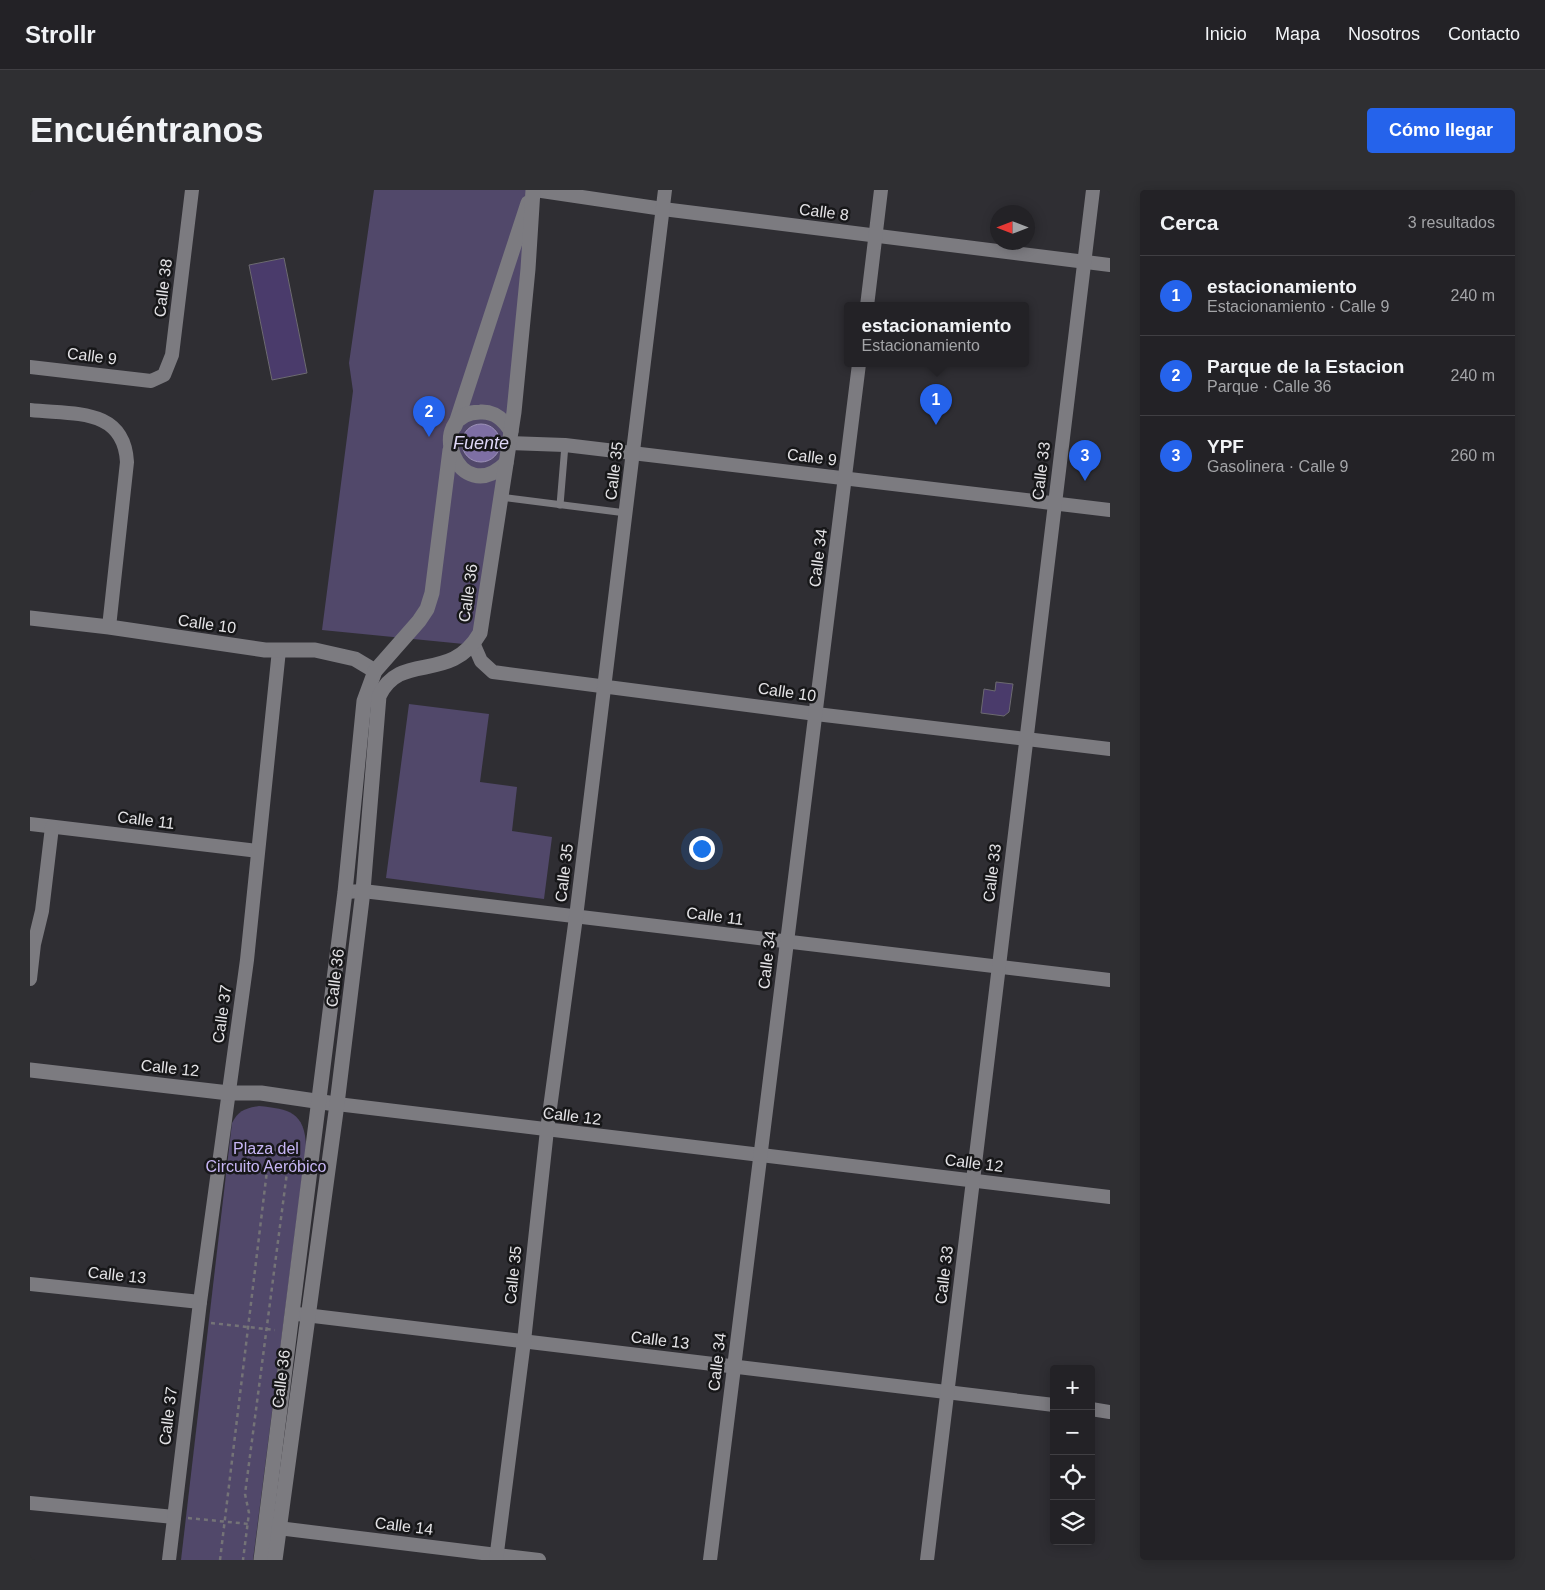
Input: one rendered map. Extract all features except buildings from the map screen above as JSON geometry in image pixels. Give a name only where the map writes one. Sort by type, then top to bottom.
[{"type":"street","name":"Calle 38","points":[[151,381],[164,375],[172,354],[192,190]]},
{"type":"street","name":"Calle 8","points":[[534,190],[663,209],[1110,265]]},
{"type":"street","points":[[534,190],[528,269],[506,463],[493,472],[478,475],[463,469],[453,457],[450,450],[450,442],[521,222],[534,190]]},
{"type":"street","name":"Calle 35","points":[[497,1557],[524,1342],[546,1130],[576,917],[665,190]]},
{"type":"street","points":[[867,302],[881,190]]},
{"type":"street","name":"Calle 33","points":[[927,1560],[1093,190]]},
{"type":"street","name":"Calle 9","points":[[30,367],[151,381]]},
{"type":"street","name":"Calle 34","points":[[710,1560],[759,1156],[860,367]]},
{"type":"street","points":[[30,410],[97,418],[111,424],[126,445],[127,462],[109,627]]},
{"type":"street","points":[[455,426],[468,414],[485,412],[501,418],[510,437]]},
{"type":"street","name":"Calle 9","points":[[510,437],[564,446],[1110,510]]},
{"type":"street","name":"Calle 36","points":[[275,1560],[272,1527],[289,1331],[320,1100],[345,892],[364,701],[375,671],[427,609],[432,592],[450,450]]},
{"type":"street","name":"Calle 36","points":[[261,1560],[272,1527],[307,1315],[337,1104],[363,891],[380,696],[385,683],[394,675],[452,662],[474,645],[480,633],[484,614],[506,463]]},
{"type":"street","name":"Calle 10","points":[[30,618],[109,627],[265,650],[302,648],[339,654],[355,659],[375,671]]},
{"type":"street","name":"Calle 10","points":[[474,645],[481,661],[493,672],[816,714],[1110,748]]},
{"type":"street","name":"Calle 37","points":[[169,1560],[197,1321],[247,960],[279,650]]},
{"type":"street","name":"Calle 11","points":[[30,824],[258,851]]},
{"type":"street","points":[[30,979],[34,944],[42,911],[52,827]]},
{"type":"street","name":"Calle 11","points":[[345,892],[363,891],[1110,980]]},
{"type":"street","name":"Calle 12","points":[[30,1070],[229,1093],[320,1100],[337,1104],[546,1130],[1110,1197]]},
{"type":"street","name":"Calle 13","points":[[30,1284],[200,1302]]},
{"type":"street","name":"Calle 13","points":[[292,1313],[1050,1404]]},
{"type":"street","points":[[1095,1410],[1110,1412]]},
{"type":"street","points":[[30,1503],[174,1517]]},
{"type":"street","name":"Calle 14","points":[[272,1527],[497,1557],[540,1560]]},
{"type":"lane","points":[[560,505],[564,446]]},
{"type":"lane","points":[[500,497],[626,513]]},
{"type":"path","points":[[220,1560],[269,1154],[280,1147],[285,1149],[289,1157],[245,1494],[249,1513],[243,1560]]},
{"type":"path","points":[[197,1321],[289,1331]]},
{"type":"path","points":[[174,1517],[272,1527]]},
{"type":"green space","points":[[374,190],[533,190],[528,269],[474,645],[322,630],[353,391],[349,363]]},
{"type":"green space","points":[[409,704],[489,714],[480,782],[517,787],[512,831],[552,837],[544,899],[386,878]]},
{"type":"green space","name":"Plaza del Circuito Aeróbico","points":[[259,1106],[287,1111],[299,1119],[305,1135],[306,1147],[253,1560],[181,1560],[232,1123],[243,1111]]},
{"type":"water","name":"Fuente","points":[[481,424],[495,429],[500,443],[495,457],[481,462],[467,457],[462,443],[467,429]]},
{"type":"place","name":"estacionamiento","points":[[936,425]]},
{"type":"place","name":"Parque de la Estacion","points":[[429,437]]},
{"type":"place","name":"YPF","points":[[1085,481]]}]
